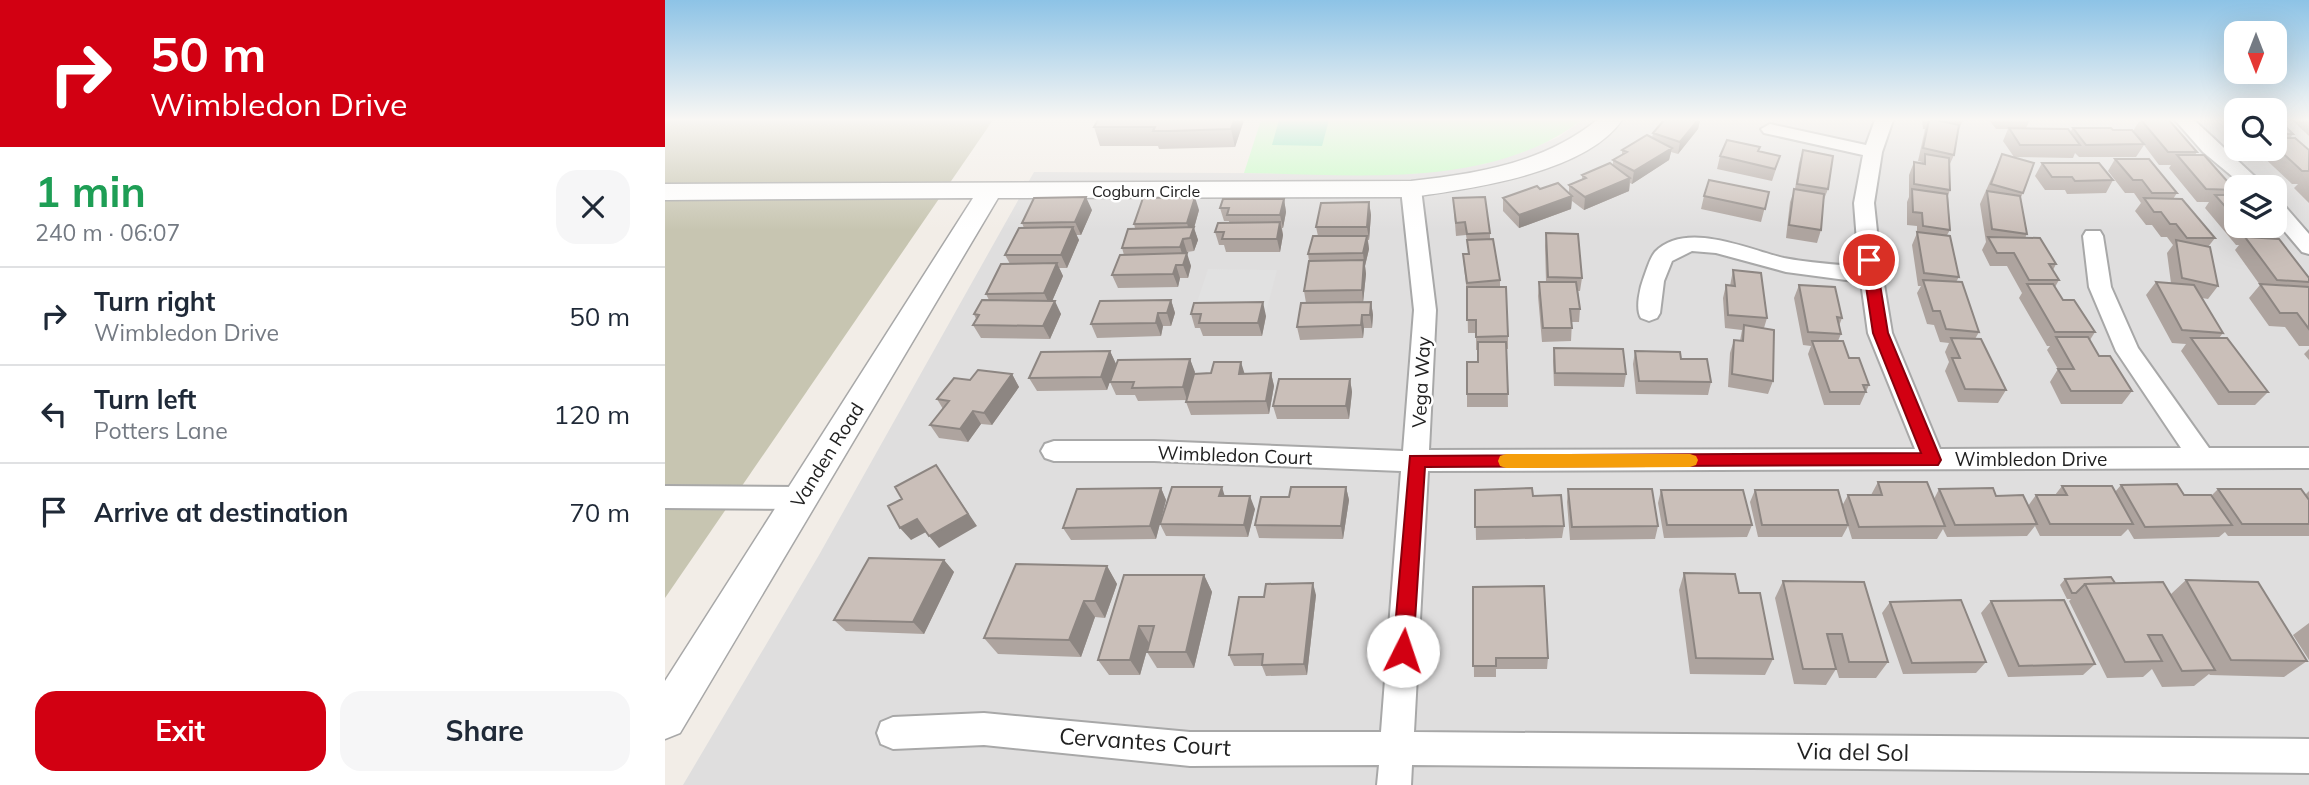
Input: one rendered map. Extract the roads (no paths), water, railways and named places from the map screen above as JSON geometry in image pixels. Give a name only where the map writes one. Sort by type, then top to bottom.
[{"type":"street","name":"Cogburn Circle","points":[[665,192],[1411,190],[1474,181],[1521,168],[1548,157]]},
{"type":"street","points":[[1872,157],[1864,203],[1871,276],[1881,333],[1932,460]]},
{"type":"street","points":[[2220,157],[2242,175]]},
{"type":"street","name":"Vega Way","points":[[1394,785],[1425,310],[1411,190]]},
{"type":"street","name":"Vanden Road","points":[[665,719],[991,191]]},
{"type":"street","points":[[2287,221],[2309,247]]},
{"type":"street","points":[[2093,236],[2099,287],[2129,351],[2202,459]]},
{"type":"street","points":[[1649,313],[1653,281],[1663,257],[1690,244],[1716,246],[1786,265],[1871,276]]},
{"type":"street","name":"Wimbledon Court","points":[[1053,451],[1154,451],[1416,461]]},
{"type":"street","name":"Wimbledon Drive","points":[[1416,461],[2309,458]]},
{"type":"street","points":[[665,497],[800,498]]},
{"type":"street","name":"Cervantes Court","points":[[893,733],[984,729],[1190,749],[1397,749]]},
{"type":"street","name":"Via del Sol","points":[[1397,749],[2309,756]]}]
